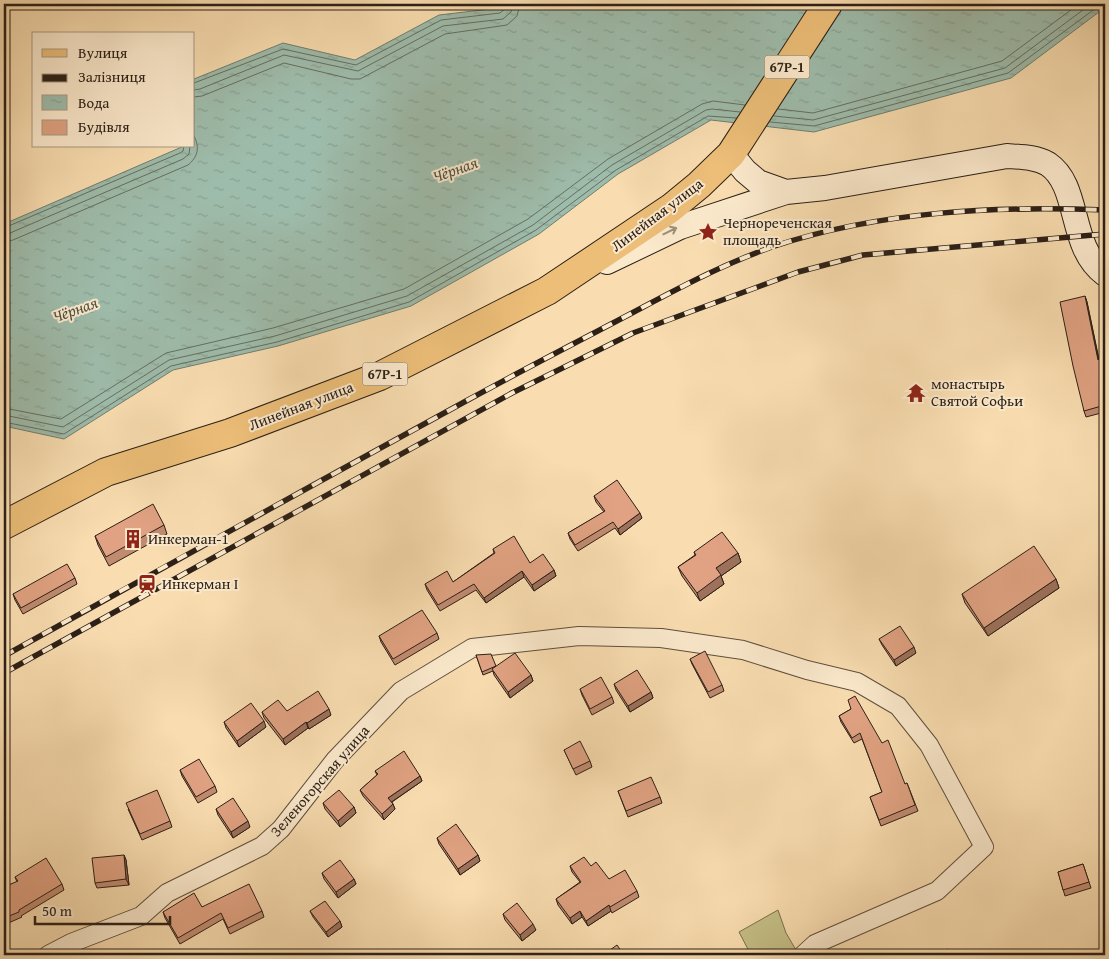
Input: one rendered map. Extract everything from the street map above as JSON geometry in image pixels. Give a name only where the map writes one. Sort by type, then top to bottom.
[{"type":"main road","name":"67Р-1","points":[[731,154],[828,4]]},
{"type":"main road","points":[[731,154],[745,171],[758,182],[786,192]]},
{"type":"main road","name":"Линейная улица","points":[[4,525],[106,472],[230,432],[380,376],[547,291],[671,208],[699,185],[731,154]]},
{"type":"main road","points":[[547,291],[680,226],[786,192],[825,188],[1007,156],[1039,160],[1049,165],[1064,184],[1086,252],[1094,264],[1105,274]]},
{"type":"street","name":"Зеленогорская улица","points":[[48,955],[72,943],[141,916],[167,893],[262,846],[281,829],[335,760],[401,691],[472,648],[579,636],[661,638],[743,650],[807,670],[858,682],[898,706],[929,745],[984,847],[938,891],[815,944],[803,955]]},
{"type":"shaded area","points":[[778,910],[786,933],[796,950],[788,955],[751,955],[739,932]]},
{"type":"water","name":"Чёрная","points":[[504,4],[1105,4],[1105,12],[1099,12],[1011,78],[814,132],[711,120],[618,174],[539,234],[411,306],[278,346],[173,370],[64,439],[4,426],[4,224],[179,148],[195,148],[195,79],[283,43],[355,60],[439,15],[499,8]]},
{"type":"building","points":[[1085,296],[1098,360],[1105,382],[1105,405],[1084,411],[1060,302]]},
{"type":"building","points":[[617,480],[640,513],[618,529],[613,522],[575,545],[568,533],[605,511],[594,496]]},
{"type":"building","points":[[153,504],[164,525],[106,557],[95,536]]},
{"type":"building","points":[[722,532],[738,553],[716,568],[721,575],[697,593],[678,567],[696,555],[694,552]]},
{"type":"building","points":[[514,536],[530,563],[543,554],[554,570],[532,585],[522,571],[484,598],[474,584],[438,605],[425,584],[447,571],[453,582],[495,553],[493,549]]},
{"type":"building","points":[[1034,546],[1056,579],[984,628],[962,594]]},
{"type":"building","points":[[67,564],[75,578],[21,608],[13,594]]},
{"type":"building","points":[[422,610],[437,633],[393,659],[379,636]]},
{"type":"building","points":[[900,626],[914,647],[894,660],[879,639]]},
{"type":"building","points":[[705,651],[722,685],[708,692],[690,659]]},
{"type":"building","points":[[515,653],[531,675],[508,692],[492,669]]},
{"type":"building","points":[[491,654],[496,666],[482,672],[476,655]]},
{"type":"building","points":[[637,670],[651,692],[628,706],[614,684]]},
{"type":"building","points":[[601,677],[612,697],[590,709],[580,689]]},
{"type":"building","points":[[318,691],[329,709],[306,722],[283,739],[262,712],[278,700],[287,711]]},
{"type":"building","points":[[855,696],[882,743],[888,740],[915,805],[879,820],[870,797],[882,792],[860,733],[852,738],[839,716],[851,709],[848,700]]},
{"type":"building","points":[[251,703],[264,721],[237,741],[224,722]]},
{"type":"building","points":[[580,741],[590,761],[573,769],[564,750]]},
{"type":"building","points":[[404,751],[420,776],[388,798],[393,804],[382,814],[360,790],[378,774],[375,771]]},
{"type":"building","points":[[199,759],[215,786],[196,797],[180,770]]},
{"type":"building","points":[[651,777],[660,797],[626,811],[618,791]]},
{"type":"building","points":[[157,790],[170,821],[140,834],[126,803]]},
{"type":"building","points":[[339,790],[354,807],[338,821],[323,803]]},
{"type":"building","points":[[233,798],[248,821],[231,832],[216,809]]},
{"type":"building","points":[[456,824],[478,855],[458,869],[437,838]]},
{"type":"building","points":[[124,855],[126,879],[95,883],[92,858]]},
{"type":"building","points":[[584,857],[591,866],[596,862],[609,879],[625,870],[637,891],[610,907],[609,905],[586,921],[580,911],[570,918],[556,899],[581,882],[570,866]]},
{"type":"building","points":[[46,858],[62,884],[19,910],[19,912],[4,918],[4,887],[18,881],[15,877]]},
{"type":"building","points":[[340,860],[354,879],[336,892],[322,873]]},
{"type":"building","points":[[1083,864],[1089,882],[1063,890],[1058,872]]},
{"type":"building","points":[[249,884],[262,911],[228,928],[221,913],[178,938],[163,912],[194,893],[202,907]]},
{"type":"building","points":[[325,901],[340,921],[326,932],[310,911]]},
{"type":"building","points":[[517,903],[533,924],[520,935],[503,914]]},
{"type":"building","points":[[617,945],[624,955],[603,955]]},
{"type":"building","points":[[948,949],[951,955],[932,955]]},
{"type":"railway","points":[[4,656],[487,390],[685,285],[738,260],[815,234],[897,218],[980,210],[1105,210]]},
{"type":"railway","points":[[4,673],[512,393],[633,333],[798,272],[863,255],[1105,234]]},
{"type":"place","name":"Чернореченская площадь","points":[[708,232]]},
{"type":"place","name":"монастырь Святой Софьи","points":[[916,393]]},
{"type":"place","name":"Инкерман-1","points":[[133,539]]},
{"type":"place","name":"Инкерман I","points":[[147,584]]}]
